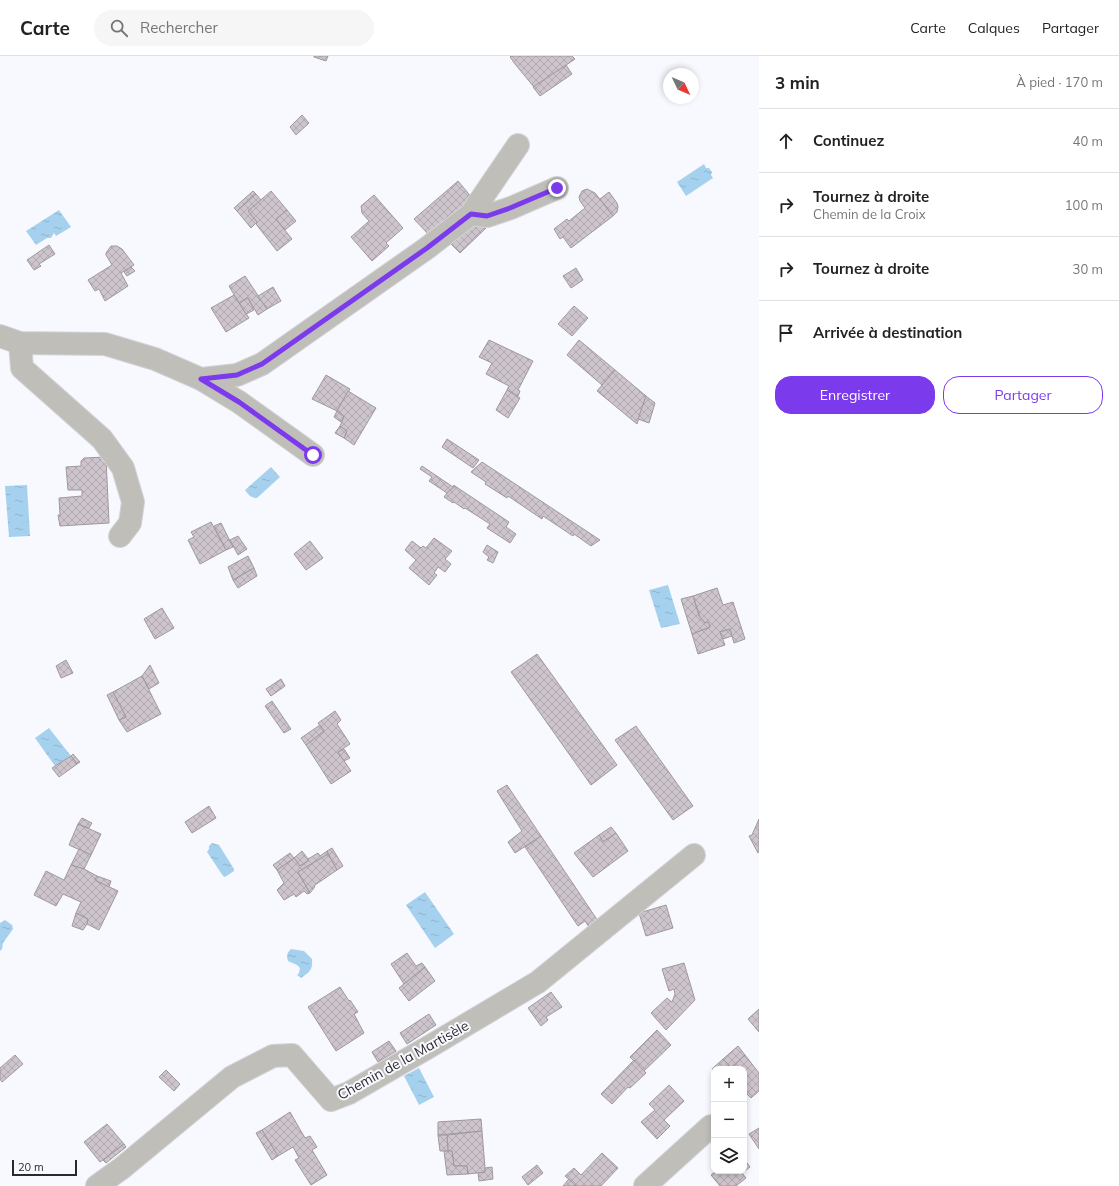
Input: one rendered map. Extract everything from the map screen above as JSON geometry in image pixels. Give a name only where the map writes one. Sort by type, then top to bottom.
[{"type":"street","points":[[201,379],[237,375],[262,364],[427,248],[471,214],[518,145]]},
{"type":"street","points":[[471,214],[487,216],[557,188]]},
{"type":"street","points":[[0,336],[20,343],[105,344],[155,359],[201,379],[239,402],[313,455]]},
{"type":"street","points":[[20,343],[22,368],[102,439],[123,468],[133,502],[130,523],[120,536]]},
{"type":"street","name":"Chemin de la Martisèle","points":[[98,1186],[232,1077],[273,1056],[292,1055],[331,1100],[349,1093],[538,982],[694,855]]},
{"type":"street","points":[[645,1186],[711,1126]]},
{"type":"water","points":[[704,164],[706,168],[709,168],[712,172],[711,175],[713,178],[686,196],[677,182]]},
{"type":"water","points":[[59,210],[71,227],[56,236],[54,233],[51,238],[47,238],[36,245],[26,231]]},
{"type":"water","points":[[271,467],[280,477],[257,498],[251,497],[245,490]]},
{"type":"water","points":[[27,485],[30,536],[9,537],[5,486]]},
{"type":"water","points":[[668,585],[680,624],[661,628],[649,590]]},
{"type":"water","points":[[49,728],[71,756],[55,766],[35,738]]},
{"type":"water","points":[[212,843],[219,845],[234,869],[234,871],[225,877],[207,852]]},
{"type":"water","points":[[425,892],[454,934],[435,948],[406,905]]},
{"type":"water","points":[[5,920],[12,925],[13,929],[3,943],[0,951],[0,923]]},
{"type":"water","points":[[291,949],[304,951],[312,959],[311,969],[301,978],[297,975],[300,968],[288,961],[287,954]]},
{"type":"water","points":[[419,1068],[434,1097],[419,1105],[404,1076]]},
{"type":"building","points":[[314,56],[328,56],[326,61]]},
{"type":"building","points":[[572,56],[575,59],[534,87],[515,64],[510,57]]},
{"type":"building","points":[[566,65],[572,74],[540,96],[533,87]]},
{"type":"building","points":[[302,115],[309,123],[296,135],[290,127]]},
{"type":"building","points":[[458,181],[473,199],[429,235],[414,219]]},
{"type":"building","points":[[587,189],[595,193],[613,216],[571,248],[563,237],[560,239],[554,229],[567,219],[569,221],[585,208],[579,197],[582,191]]},
{"type":"building","points":[[253,191],[256,194],[237,211],[234,208]]},
{"type":"building","points":[[271,191],[287,210],[276,219],[292,239],[277,251],[248,211]]},
{"type":"building","points":[[609,192],[617,203],[618,207],[617,212],[613,216],[600,199]]},
{"type":"building","points":[[256,194],[261,200],[248,211],[257,222],[251,228],[237,211]]},
{"type":"building","points":[[374,195],[403,228],[386,243],[389,246],[372,261],[351,237],[369,221],[362,213],[361,206]]},
{"type":"building","points":[[287,210],[296,221],[285,230],[276,219]]},
{"type":"building","points":[[478,220],[486,228],[460,253],[451,244]]},
{"type":"building","points":[[49,245],[55,254],[39,264],[41,266],[34,270],[27,260]]},
{"type":"building","points":[[111,246],[117,246],[122,249],[134,265],[121,273],[128,286],[105,301],[99,289],[95,291],[88,280],[112,265],[106,255]]},
{"type":"building","points":[[131,267],[135,271],[127,276],[124,272]]},
{"type":"building","points":[[576,268],[583,280],[571,288],[563,276]]},
{"type":"building","points":[[245,276],[267,309],[258,315],[248,298],[239,303],[229,286]]},
{"type":"building","points":[[273,287],[281,301],[267,309],[258,296]]},
{"type":"building","points":[[234,295],[249,318],[226,332],[211,308]]},
{"type":"building","points":[[248,298],[254,310],[246,314],[239,303]]},
{"type":"building","points":[[574,306],[588,318],[572,336],[558,324]]},
{"type":"building","points":[[489,340],[533,361],[518,390],[520,391],[518,396],[507,390],[509,386],[486,374],[492,363],[479,357]]},
{"type":"building","points":[[579,340],[615,370],[602,385],[567,355]]},
{"type":"building","points":[[615,370],[646,396],[637,424],[597,391]]},
{"type":"building","points":[[326,375],[350,389],[337,411],[312,399]]},
{"type":"building","points":[[507,390],[520,398],[508,418],[496,410]]},
{"type":"building","points":[[348,391],[376,408],[354,445],[344,438],[347,431],[340,426],[344,417],[337,411]]},
{"type":"building","points":[[646,396],[655,403],[649,423],[638,419]]},
{"type":"building","points":[[337,411],[344,417],[341,422],[334,417]]},
{"type":"building","points":[[340,426],[347,431],[344,438],[335,433]]},
{"type":"building","points":[[447,439],[479,460],[473,468],[442,447]]},
{"type":"building","points":[[106,457],[109,523],[60,526],[58,515],[60,515],[59,498],[82,496],[82,490],[68,490],[66,467],[81,466],[81,461],[84,458]]},
{"type":"building","points":[[482,462],[600,540],[591,546],[574,534],[573,536],[543,516],[542,519],[508,496],[507,498],[485,484],[486,482],[471,472]]},
{"type":"building","points":[[422,466],[453,487],[454,485],[455,486],[447,493],[429,481],[432,477],[420,469]]},
{"type":"building","points":[[455,486],[509,522],[506,527],[516,534],[510,543],[487,528],[490,524],[444,497]]},
{"type":"building","points":[[211,522],[226,550],[200,564],[188,540],[194,537],[191,532]]},
{"type":"building","points":[[221,523],[233,547],[226,550],[214,526]]},
{"type":"building","points":[[238,536],[247,549],[238,555],[230,540]]},
{"type":"building","points":[[434,538],[452,551],[445,559],[451,564],[445,572],[438,567],[434,573],[437,575],[429,585],[409,568],[416,560],[405,550],[412,541],[421,548],[423,546],[426,548]]},
{"type":"building","points":[[310,541],[323,558],[306,570],[294,554]]},
{"type":"building","points":[[487,545],[498,552],[493,563],[487,560],[489,557],[483,552]]},
{"type":"building","points":[[248,556],[254,568],[233,580],[228,567]]},
{"type":"building","points":[[254,568],[257,576],[238,588],[233,580]]},
{"type":"building","points":[[717,588],[723,605],[733,602],[745,639],[734,643],[730,629],[720,632],[725,645],[698,654],[692,634],[710,627],[708,622],[705,623],[700,617],[693,596]]},
{"type":"building","points":[[693,596],[699,616],[705,623],[708,622],[710,627],[692,634],[681,599]]},
{"type":"building","points":[[162,608],[174,628],[155,639],[144,619]]},
{"type":"building","points":[[730,629],[732,636],[723,639],[720,632]]},
{"type":"building","points":[[537,654],[617,765],[591,785],[511,672]]},
{"type":"building","points":[[66,660],[73,673],[61,678],[56,666]]},
{"type":"building","points":[[150,665],[159,683],[149,689],[142,676]]},
{"type":"building","points":[[142,676],[161,714],[127,732],[119,720],[126,717],[113,692]]},
{"type":"building","points":[[281,679],[285,686],[271,696],[266,689]]},
{"type":"building","points":[[113,692],[126,717],[119,720],[107,695]]},
{"type":"building","points":[[272,701],[291,729],[284,733],[265,706]]},
{"type":"building","points":[[335,711],[341,720],[337,724],[350,744],[338,752],[351,771],[331,784],[306,745],[324,731],[318,723]]},
{"type":"building","points":[[320,725],[324,731],[306,745],[301,738]]},
{"type":"building","points":[[636,726],[693,806],[673,820],[615,740]]},
{"type":"building","points":[[344,749],[350,758],[344,761],[338,752]]},
{"type":"building","points":[[73,754],[80,762],[77,764],[71,756]]},
{"type":"building","points":[[71,756],[77,764],[59,777],[52,768]]},
{"type":"building","points":[[507,785],[541,836],[515,853],[508,842],[522,831],[497,791]]},
{"type":"building","points":[[209,806],[216,818],[192,833],[185,822]]},
{"type":"building","points":[[82,818],[92,823],[89,828],[78,824]]},
{"type":"building","points":[[759,819],[758,853],[749,836],[752,835]]},
{"type":"building","points":[[78,824],[101,834],[91,855],[69,845]]},
{"type":"building","points":[[611,827],[616,833],[603,842],[599,835]]},
{"type":"building","points":[[616,833],[628,851],[593,877],[574,853],[599,835],[603,842]]},
{"type":"building","points":[[541,836],[598,921],[589,927],[585,921],[578,926],[525,847]]},
{"type":"building","points":[[332,848],[343,866],[337,870],[327,851]]},
{"type":"building","points":[[79,849],[91,855],[84,869],[71,865]]},
{"type":"building","points":[[302,851],[308,861],[300,866],[294,858]]},
{"type":"building","points":[[327,851],[328,854],[298,872],[310,893],[307,894],[304,891],[296,897],[294,894],[284,900],[277,890],[284,883],[277,870],[294,858],[300,866],[318,853],[320,856]]},
{"type":"building","points":[[290,853],[294,858],[277,870],[273,865]]},
{"type":"building","points":[[328,854],[337,870],[315,885],[310,893],[298,872]]},
{"type":"building","points":[[71,865],[84,869],[97,876],[95,880],[118,891],[99,930],[87,924],[88,919],[76,913],[81,902],[63,894],[56,906],[34,895],[46,871],[64,880]]},
{"type":"building","points":[[97,876],[111,881],[109,887],[95,880]]},
{"type":"building","points":[[666,905],[673,928],[646,936],[639,913]]},
{"type":"building","points":[[76,913],[88,919],[83,930],[72,926]]},
{"type":"building","points":[[407,953],[416,966],[422,963],[425,967],[404,984],[391,964]]},
{"type":"building","points":[[684,963],[695,1000],[666,1030],[651,1013],[667,998],[672,1002],[675,994],[674,989],[669,991],[662,969]]},
{"type":"building","points":[[425,967],[435,981],[409,1001],[399,988]]},
{"type":"building","points":[[340,987],[358,1012],[354,1014],[364,1033],[336,1051],[308,1007]]},
{"type":"building","points":[[551,992],[562,1007],[546,1017],[548,1020],[541,1026],[528,1008]]},
{"type":"building","points":[[759,1009],[759,1032],[748,1019]]},
{"type":"building","points":[[429,1014],[436,1025],[407,1044],[400,1033]]},
{"type":"building","points":[[657,1030],[671,1045],[644,1071],[630,1057]]},
{"type":"building","points":[[389,1041],[396,1051],[378,1062],[372,1052]]},
{"type":"building","points":[[738,1046],[745,1055],[733,1066],[729,1066],[723,1059]]},
{"type":"building","points":[[15,1055],[23,1064],[2,1082],[0,1079],[0,1068]]},
{"type":"building","points":[[745,1055],[759,1073],[759,1091],[751,1098],[747,1094],[747,1066],[733,1066]]},
{"type":"building","points":[[723,1059],[729,1066],[715,1066]]},
{"type":"building","points":[[634,1060],[646,1073],[630,1088],[628,1087],[612,1104],[601,1094]]},
{"type":"building","points":[[166,1070],[180,1084],[174,1091],[159,1077]]},
{"type":"building","points":[[669,1085],[684,1101],[664,1120],[670,1126],[657,1139],[641,1122],[655,1110],[649,1104]]},
{"type":"building","points":[[290,1112],[305,1138],[310,1136],[317,1147],[312,1150],[327,1175],[311,1185],[295,1160],[299,1158],[293,1147],[278,1156],[262,1130]]},
{"type":"building","points":[[481,1119],[482,1131],[438,1135],[438,1122]]},
{"type":"building","points":[[107,1124],[124,1144],[100,1162],[84,1142]]},
{"type":"building","points":[[759,1128],[759,1149],[749,1134]]},
{"type":"building","points":[[262,1130],[278,1156],[272,1160],[256,1133]]},
{"type":"building","points":[[482,1131],[485,1172],[468,1174],[467,1166],[454,1166],[452,1151],[448,1151],[447,1135]]},
{"type":"building","points":[[438,1135],[447,1135],[448,1151],[440,1151]]},
{"type":"building","points":[[124,1144],[126,1147],[106,1163],[103,1160]]},
{"type":"building","points":[[444,1151],[452,1151],[454,1166],[467,1166],[468,1174],[447,1175]]},
{"type":"building","points":[[602,1153],[618,1168],[601,1186],[576,1186],[565,1176],[574,1168],[581,1175]]},
{"type":"building","points":[[537,1165],[543,1173],[528,1185],[522,1177]]},
{"type":"building","points":[[492,1167],[493,1179],[479,1181],[478,1173],[485,1172],[485,1168]]},
{"type":"building","points":[[743,1174],[746,1178],[736,1186],[720,1186],[711,1175]]},
{"type":"building","points":[[569,1179],[576,1186],[563,1186]]},
{"type":"route","points":[[313,455],[239,402],[201,379],[237,375],[262,364],[427,248],[471,214],[487,216],[557,188]]}]
